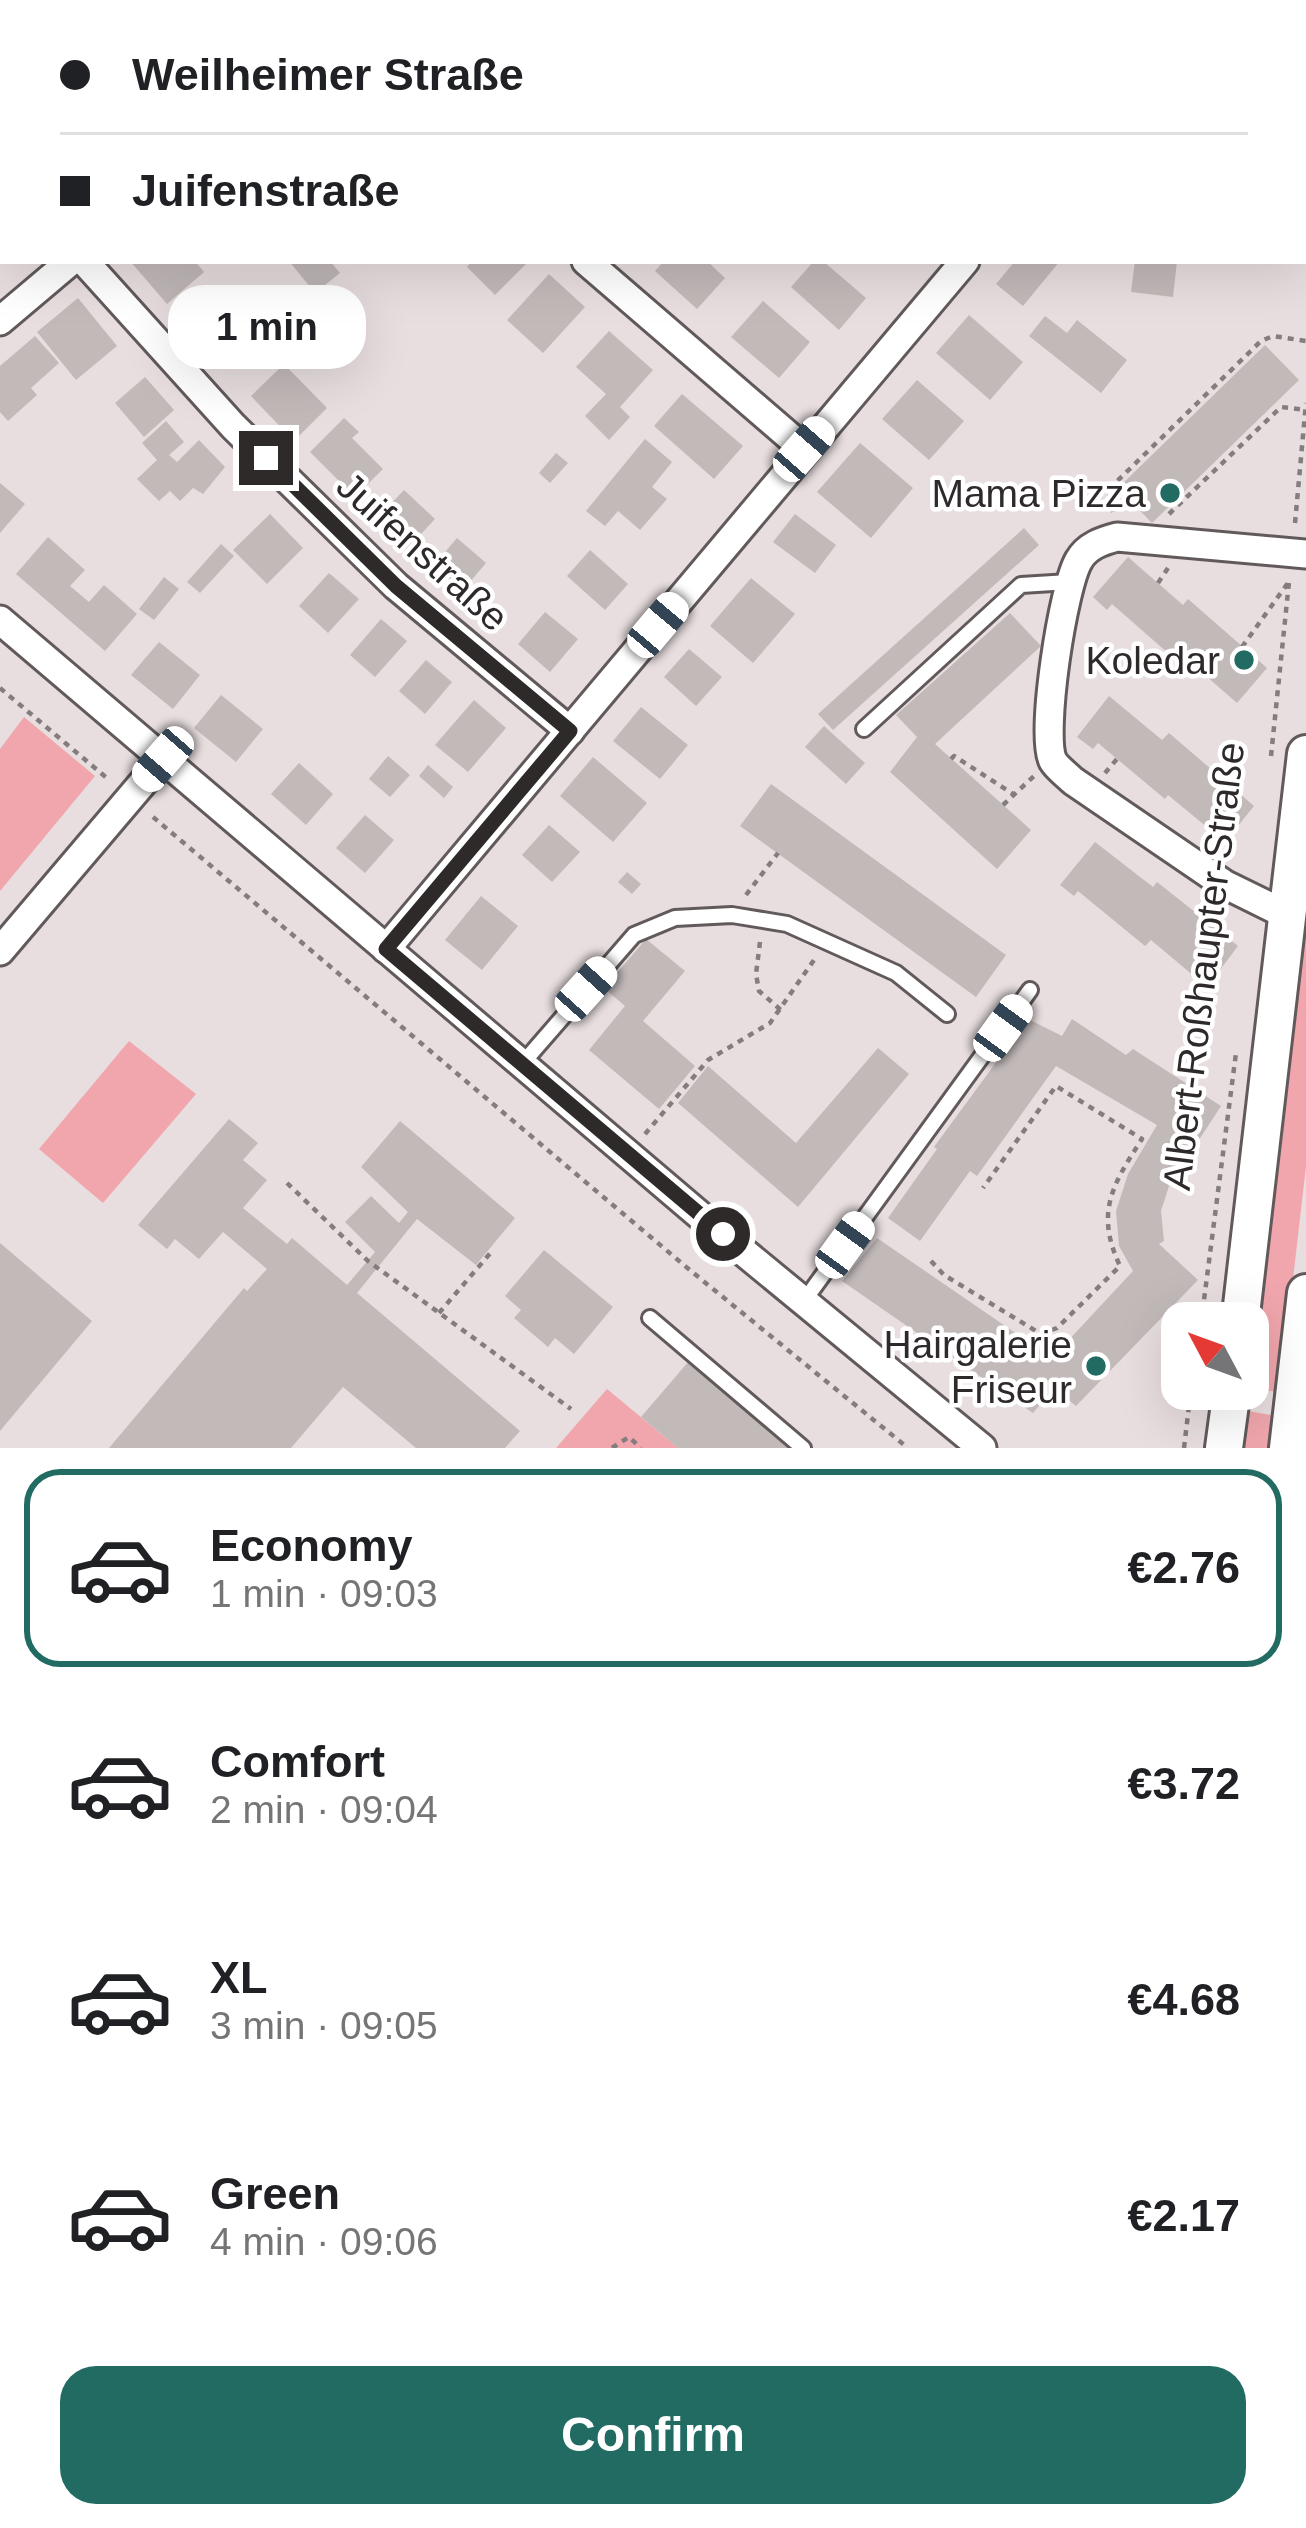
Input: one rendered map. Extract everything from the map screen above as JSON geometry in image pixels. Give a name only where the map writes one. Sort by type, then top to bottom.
[{"type":"main road","name":"Albert-Roßhaupter-Straße","points":[[1242,1302],[1306,754]]},
{"type":"main road","points":[[1288,1448],[1306,1293]]},
{"type":"main road","points":[[1224,1448],[1229,1410]]},
{"type":"street","points":[[0,321],[67,264]]},
{"type":"street","name":"Juifenstraße","points":[[88,264],[233,426],[396,586],[570,731]]},
{"type":"street","points":[[589,264],[804,449]]},
{"type":"street","points":[[386,949],[962,264]]},
{"type":"street","points":[[1287,915],[1224,884],[1073,781],[1053,762],[1048,736],[1069,582],[1081,556],[1098,542],[1139,539],[1299,553]]},
{"type":"street","points":[[0,620],[982,1448]]},
{"type":"street","points":[[0,951],[163,759]]},
{"type":"lane","points":[[864,729],[1022,585],[1069,582]]},
{"type":"lane","points":[[522,1064],[634,934],[675,918],[732,915],[787,924],[896,973],[947,1014]]},
{"type":"lane","points":[[804,1301],[1030,990]]},
{"type":"lane","points":[[650,1318],[803,1448]]},
{"type":"path","points":[[1306,341],[1273,336],[1261,341],[1108,490],[1139,539],[1280,407],[1306,408]]},
{"type":"path","name":"Albert-Roßhaupter-Straße","points":[[1270,765],[1289,582],[1299,553],[1306,408]]},
{"type":"path","points":[[1243,646],[1289,582]]},
{"type":"path","points":[[0,688],[908,1448]]},
{"type":"path","points":[[951,759],[954,756],[1013,794]]},
{"type":"path","points":[[1003,805],[1053,762]]},
{"type":"path","points":[[732,915],[778,854]]},
{"type":"path","points":[[763,920],[756,974],[759,992],[781,1010]]},
{"type":"path","points":[[628,1154],[708,1060],[770,1023],[800,985],[826,940]]},
{"type":"path","name":"Albert-Roßhaupter-Straße","points":[[1204,1302],[1238,1039]]},
{"type":"path","points":[[931,1262],[944,1275],[1041,1334],[1058,1328],[1120,1267],[1107,1238],[1109,1202],[1142,1139],[1055,1086],[983,1188]]},
{"type":"path","points":[[287,1183],[368,1261],[571,1409]]},
{"type":"path","points":[[439,1313],[493,1250]]},
{"type":"path","points":[[1184,1448],[1189,1410]]},
{"type":"path","points":[[612,1448],[629,1437],[641,1448]]},
{"type":"shaded area","points":[[24,717],[95,776],[0,891],[0,749]]},
{"type":"shaded area","points":[[1306,871],[1306,1166],[1280,1392],[1269,1391],[1269,1302],[1259,1302]]},
{"type":"shaded area","points":[[129,1041],[196,1094],[103,1203],[39,1149]]},
{"type":"shaded area","points":[[607,1389],[678,1448],[556,1448]]},
{"type":"shaded area","points":[[1248,1411],[1276,1416],[1273,1448],[1243,1448]]},
{"type":"building","points":[[133,264],[197,264],[204,272],[167,304]]},
{"type":"building","points":[[291,264],[332,264],[340,273],[315,293]]},
{"type":"building","points":[[470,264],[526,264],[495,295],[467,267]]},
{"type":"building","points":[[661,264],[710,264],[725,278],[697,309],[655,271]]},
{"type":"building","points":[[811,264],[826,264],[866,298],[839,330],[791,287]]},
{"type":"building","points":[[1013,264],[1058,264],[1023,306],[996,284]]},
{"type":"building","points":[[1135,264],[1177,264],[1173,297],[1131,292]]},
{"type":"building","points":[[549,274],[585,307],[543,353],[507,320]]},
{"type":"building","points":[[78,298],[117,346],[76,380],[37,332]]},
{"type":"building","points":[[763,301],[810,342],[779,378],[731,337]]},
{"type":"building","points":[[225,306],[253,340],[221,365],[194,331]]},
{"type":"building","points":[[969,315],[1023,362],[990,400],[936,353]]},
{"type":"building","points":[[1045,316],[1067,333],[1077,320],[1127,360],[1101,393],[1029,336]]},
{"type":"building","points":[[609,331],[653,370],[620,407],[630,417],[609,440],[585,416],[606,394],[576,367]]},
{"type":"building","points":[[35,336],[59,363],[31,388],[37,395],[8,421],[0,412],[0,366]]},
{"type":"building","points":[[1265,345],[1299,380],[1152,523],[1118,488]]},
{"type":"building","points":[[284,364],[327,408],[294,441],[251,396]]},
{"type":"building","points":[[145,377],[174,410],[144,437],[115,403]]},
{"type":"building","points":[[917,380],[964,421],[929,460],[882,419]]},
{"type":"building","points":[[682,394],[743,446],[714,479],[654,426]]},
{"type":"building","points":[[344,418],[359,432],[352,438],[383,469],[355,497],[310,452]]},
{"type":"building","points":[[166,421],[184,442],[169,455],[177,462],[199,440],[225,467],[203,494],[193,488],[180,501],[170,491],[159,501],[137,479],[157,460],[142,443]]},
{"type":"building","points":[[645,439],[672,462],[652,487],[667,499],[640,530],[618,511],[605,526],[586,511]]},
{"type":"building","points":[[860,443],[913,488],[871,538],[817,492]]},
{"type":"building","points":[[556,453],[568,463],[550,483],[539,473]]},
{"type":"building","points":[[0,483],[25,504],[0,533]]},
{"type":"building","points":[[404,490],[435,519],[406,550],[375,521]]},
{"type":"building","points":[[270,514],[303,548],[267,584],[233,550]]},
{"type":"building","points":[[795,514],[836,545],[815,573],[773,542]]},
{"type":"building","points":[[1024,528],[1039,545],[833,730],[818,714]]},
{"type":"building","points":[[48,537],[85,570],[70,586],[89,602],[104,585],[137,614],[105,651],[16,574]]},
{"type":"building","points":[[457,538],[486,563],[458,596],[429,571]]},
{"type":"building","points":[[221,544],[234,556],[200,593],[187,582]]},
{"type":"building","points":[[590,550],[628,584],[605,610],[567,576]]},
{"type":"building","points":[[1128,557],[1183,605],[1188,599],[1267,668],[1237,703],[1182,655],[1177,661],[1112,604],[1107,610],[1093,597]]},
{"type":"building","points":[[329,573],[359,599],[328,633],[299,606]]},
{"type":"building","points":[[164,577],[179,589],[154,620],[139,609]]},
{"type":"building","points":[[751,578],[795,614],[753,663],[710,626]]},
{"type":"building","points":[[545,612],[578,639],[550,672],[518,644]]},
{"type":"building","points":[[1010,613],[1041,646],[935,744],[1031,830],[997,869],[890,772],[917,737],[896,715]]},
{"type":"building","points":[[381,619],[407,641],[375,677],[350,655]]},
{"type":"building","points":[[159,642],[200,675],[173,709],[131,675]]},
{"type":"building","points":[[689,649],[722,677],[696,706],[664,677]]},
{"type":"building","points":[[426,660],[452,682],[425,714],[399,691]]},
{"type":"building","points":[[221,695],[263,729],[236,762],[194,728]]},
{"type":"building","points":[[1109,696],[1162,740],[1169,733],[1254,806],[1225,842],[1098,743],[1093,749],[1077,737]]},
{"type":"building","points":[[474,700],[506,728],[468,772],[435,745]]},
{"type":"building","points":[[641,707],[688,745],[660,779],[613,741]]},
{"type":"building","points":[[824,726],[865,763],[846,784],[805,747]]},
{"type":"building","points":[[388,756],[410,775],[390,797],[369,779]]},
{"type":"building","points":[[593,757],[647,803],[613,842],[560,796]]},
{"type":"building","points":[[299,763],[333,794],[306,825],[271,794]]},
{"type":"building","points":[[428,765],[453,787],[444,798],[419,776]]},
{"type":"building","points":[[771,784],[1006,955],[976,997],[740,826]]},
{"type":"building","points":[[365,815],[394,840],[365,873],[336,848]]},
{"type":"building","points":[[549,825],[580,852],[552,882],[522,855]]},
{"type":"building","points":[[1095,842],[1153,887],[1157,882],[1238,946],[1207,987],[1151,940],[1145,946],[1078,891],[1074,896],[1060,885]]},
{"type":"building","points":[[627,872],[641,884],[632,894],[618,882]]},
{"type":"building","points":[[481,896],[518,926],[482,970],[445,940]]},
{"type":"building","points":[[646,939],[685,971],[643,1021],[695,1066],[659,1109],[589,1050],[625,1006],[604,988]]},
{"type":"building","points":[[1028,1019],[1062,1036],[1072,1019],[1126,1055],[1133,1049],[1221,1106],[1169,1186],[1161,1211],[1164,1241],[1159,1244],[1198,1280],[1177,1302],[1161,1302],[1161,1318],[1076,1406],[1054,1388],[1033,1413],[842,1281],[877,1238],[1052,1358],[1133,1271],[1119,1246],[1116,1211],[1128,1174],[1157,1125],[1056,1066],[977,1176],[970,1171],[920,1241],[888,1218],[937,1149],[934,1147]]},
{"type":"building","points":[[878,1048],[909,1074],[798,1207],[678,1103],[708,1066],[796,1143]]},
{"type":"building","points":[[229,1119],[258,1143],[243,1160],[267,1180],[243,1208],[287,1244],[292,1238],[347,1285],[375,1252],[345,1222],[371,1196],[399,1223],[408,1212],[361,1167],[400,1121],[515,1218],[476,1265],[417,1219],[357,1293],[520,1431],[505,1448],[416,1448],[343,1387],[291,1448],[109,1448],[244,1288],[247,1291],[267,1269],[223,1232],[199,1259],[175,1239],[167,1249],[138,1225]]},
{"type":"building","points":[[0,1243],[92,1321],[0,1431]]},
{"type":"building","points":[[544,1250],[613,1307],[574,1354],[555,1338],[548,1347],[514,1318],[521,1310],[505,1296]]},
{"type":"building","points":[[689,1361],[793,1448],[678,1448],[641,1417]]},
{"type":"place","name":"Mama Pizza","points":[[1170,493]]},
{"type":"place","name":"Koledar","points":[[1244,660]]},
{"type":"place","name":"Hairgalerie Friseur","points":[[1096,1366]]},
{"type":"route","points":[[266,458],[396,586],[570,731],[386,949],[723,1234]]}]
